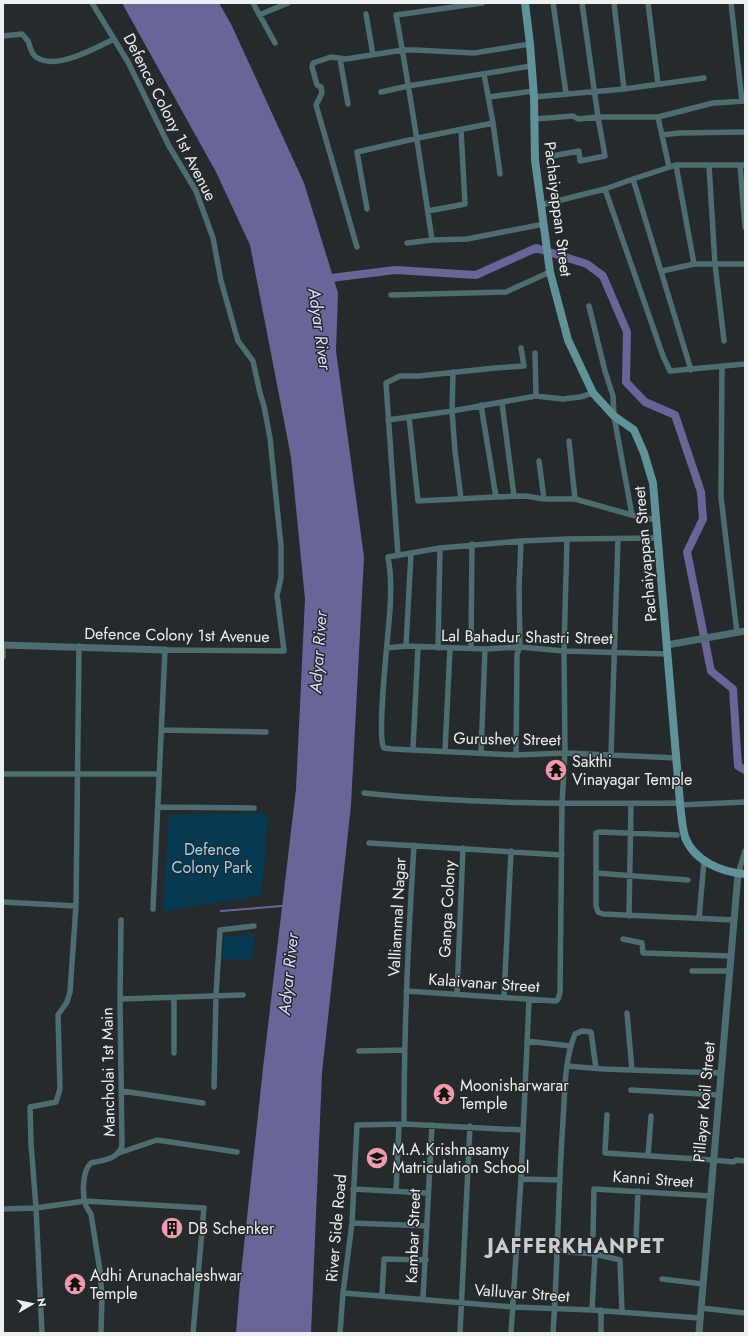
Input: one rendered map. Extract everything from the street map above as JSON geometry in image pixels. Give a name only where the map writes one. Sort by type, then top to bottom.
[{"type":"main road","name":"Pachaiyappan Street","points":[[525,3],[534,94],[535,160],[550,270],[568,340],[593,393],[614,416],[634,430],[644,453],[654,483],[680,804],[685,836],[693,851],[704,861]]},
{"type":"main road","points":[[704,861],[721,869],[742,874]]},
{"type":"street","name":"Defence Colony 1st Avenue","points":[[3,645],[79,646],[165,650],[284,651],[277,595],[281,578],[281,546],[270,438],[253,362],[238,341],[221,281],[213,238],[196,191],[169,146],[128,62],[92,3]]},
{"type":"street","points":[[253,3],[275,43]]},
{"type":"street","points":[[259,15],[288,3]]},
{"type":"street","points":[[432,240],[418,138],[396,15],[482,3]]},
{"type":"street","points":[[553,3],[566,94]]},
{"type":"street","points":[[552,156],[578,151],[580,161],[605,156],[594,92],[582,3]]},
{"type":"street","points":[[614,3],[624,88]]},
{"type":"street","points":[[648,3],[658,84]]},
{"type":"street","points":[[535,119],[572,116],[578,119],[598,117],[658,117],[712,103],[744,101],[731,3]]},
{"type":"street","points":[[366,14],[373,55]]},
{"type":"street","points":[[3,36],[22,34],[28,41],[33,55],[50,62],[74,58],[88,53],[114,39]]},
{"type":"street","points":[[357,247],[316,105],[322,93],[321,87],[317,85],[312,67],[313,63],[331,57],[346,59],[403,50],[474,53],[530,44]]},
{"type":"street","points":[[340,59],[348,104]]},
{"type":"street","points":[[381,92],[408,86],[531,66]]},
{"type":"street","points":[[484,74],[489,97],[500,174]]},
{"type":"street","points":[[489,97],[594,92],[704,78]]},
{"type":"street","points":[[658,117],[669,167]]},
{"type":"street","points":[[367,209],[357,152],[493,123]]},
{"type":"street","points":[[428,211],[465,204],[461,130]]},
{"type":"street","points":[[662,135],[745,132]]},
{"type":"street","points":[[541,205],[605,189],[633,178],[676,165],[742,165],[745,227]]},
{"type":"street","points":[[676,165],[694,264]]},
{"type":"street","points":[[709,165],[716,264],[724,341]]},
{"type":"street","points":[[633,178],[691,370]]},
{"type":"street","points":[[605,189],[663,356],[670,371],[745,364]]},
{"type":"street","points":[[407,243],[432,240],[467,239],[544,227]]},
{"type":"street","points":[[662,271],[694,264],[745,264]]},
{"type":"street","points":[[391,295],[506,292],[550,270]]},
{"type":"street","points":[[589,306],[605,371],[613,396],[614,416],[632,515]]},
{"type":"street","points":[[398,555],[386,383],[400,376],[419,376],[524,366],[521,348]]},
{"type":"street","points":[[535,353],[536,396]]},
{"type":"street","points":[[722,366],[721,497],[737,633]]},
{"type":"street","points":[[453,372],[452,411],[461,499]]},
{"type":"street","points":[[388,420],[502,403],[536,396],[563,399],[580,397],[593,393]]},
{"type":"street","points":[[502,403],[514,496]]},
{"type":"street","points":[[481,405],[496,496]]},
{"type":"street","points":[[408,417],[418,501],[496,496],[574,499],[656,520]]},
{"type":"street","points":[[569,441],[574,499]]},
{"type":"street","points":[[539,461],[544,499]]},
{"type":"street","points":[[387,648],[390,607],[388,557],[472,544],[567,539],[658,538]]},
{"type":"street","points":[[369,843],[562,854],[562,804],[565,753],[564,651],[567,539]]},
{"type":"street","points":[[612,755],[618,539]]},
{"type":"street","points":[[516,755],[517,654],[520,647],[521,541]]},
{"type":"street","points":[[471,648],[472,544]]},
{"type":"street","points":[[438,648],[440,548]]},
{"type":"street","points":[[406,646],[411,553]]},
{"type":"street","points":[[667,645],[745,631]]},
{"type":"street","points":[[3,645],[3,657]]},
{"type":"street","points":[[42,1333],[30,1107],[56,1102],[60,1089],[58,1015],[67,1002],[70,992],[76,906],[79,646]]},
{"type":"street","name":"Lal Bahadur Shastri Street","points":[[387,648],[406,646],[485,649],[520,647],[564,651],[667,654]]},
{"type":"street","points":[[413,749],[418,647]]},
{"type":"street","name":"Gurushev Street","points":[[387,648],[382,696],[381,737],[384,748],[516,755],[565,753],[677,758]]},
{"type":"street","points":[[446,751],[450,648]]},
{"type":"street","points":[[481,753],[485,649]]},
{"type":"street","points":[[152,909],[165,650]]},
{"type":"street","points":[[162,730],[266,732]]},
{"type":"street","points":[[3,774],[159,774]]},
{"type":"street","points":[[364,793],[412,798],[562,804],[680,804],[745,802]]},
{"type":"street","points":[[629,916],[631,804]]},
{"type":"street","points":[[158,807],[254,808]]},
{"type":"street","points":[[677,835],[596,833],[596,906],[598,912],[603,914],[629,916],[734,920]]},
{"type":"street","name":"Valliammal Nagar","points":[[396,1191],[402,1124],[406,991],[414,845]]},
{"type":"street","name":"Ganga Colony","points":[[457,994],[463,848]]},
{"type":"street","points":[[504,997],[511,851]]},
{"type":"street","points":[[742,874],[745,851]]},
{"type":"street","name":"Kalaivanar Street","points":[[406,991],[556,1001],[560,993],[562,854]]},
{"type":"street","points":[[699,918],[704,861]]},
{"type":"street","points":[[596,873],[688,880]]},
{"type":"street","name":"Pillayar Koil Street","points":[[698,1333],[734,920],[742,874]]},
{"type":"street","points":[[3,902],[76,906]]},
{"type":"street","name":"Mancholai 1st Main","points":[[101,1333],[102,1298],[100,1271],[91,1214],[85,1201],[84,1176],[87,1168],[92,1162],[111,1158],[119,1153],[122,1146],[120,999],[121,920]]},
{"type":"street","points":[[214,1088],[216,996],[220,930],[254,926]]},
{"type":"street","points":[[623,938],[642,943],[643,954],[731,956]]},
{"type":"street","points":[[692,971],[730,971]]},
{"type":"street","points":[[120,999],[243,995]]},
{"type":"street","points":[[174,998],[174,1053]]},
{"type":"street","points":[[511,1333],[514,1306],[521,1179],[529,1000]]},
{"type":"street","points":[[627,1013],[632,1070]]},
{"type":"street","points":[[553,1333],[559,1180],[567,1066],[570,1046],[575,1034],[582,1031],[591,1032],[596,1068]]},
{"type":"street","points":[[527,1041],[570,1046]]},
{"type":"street","points":[[359,1051],[404,1050]]},
{"type":"street","points":[[567,1066],[720,1073]]},
{"type":"street","points":[[631,1090],[719,1095]]},
{"type":"street","points":[[122,1091],[203,1103]]},
{"type":"street","points":[[607,1115],[605,1153],[734,1162],[736,1160],[745,1161]]},
{"type":"street","points":[[648,1156],[651,1116]]},
{"type":"street","points":[[402,1124],[470,1126],[522,1130]]},
{"type":"street","name":"River Side Road","points":[[340,1333],[343,1293],[352,1223],[357,1125],[402,1124]]},
{"type":"street","name":"Kambar Street","points":[[423,1299],[426,1260],[427,1192],[432,1125]]},
{"type":"street","points":[[460,1333],[470,1126]]},
{"type":"street","points":[[119,1153],[157,1140],[237,1152]]},
{"type":"street","points":[[521,1179],[559,1180]]},
{"type":"street","points":[[353,1189],[427,1192]]},
{"type":"street","name":"Kanni Street","points":[[593,1235],[594,1189],[710,1196]]},
{"type":"street","points":[[636,1239],[638,1191]]},
{"type":"street","points":[[3,1209],[36,1208],[85,1201],[204,1208],[193,1333]]},
{"type":"street","points":[[352,1223],[427,1226]]},
{"type":"street","points":[[557,1251],[595,1254],[620,1260],[622,1312]]},
{"type":"street","points":[[592,1310],[595,1254]]},
{"type":"street","points":[[382,1296],[384,1259],[426,1260]]},
{"type":"street","points":[[662,1279],[703,1284]]},
{"type":"street","name":"Valluvar Street","points":[[343,1293],[700,1318]]},
{"type":"street","points":[[701,1308],[745,1313]]},
{"type":"street","points":[[601,1310],[601,1333]]},
{"type":"green space","name":"Defence Colony Park","points":[[268,813],[265,863],[260,896],[163,911],[169,815]]},
{"type":"green space","points":[[255,934],[252,959],[222,960],[224,937]]},
{"type":"water","name":"Adyar River","points":[[122,3],[219,3],[231,24],[304,183],[338,293],[336,351],[364,557],[351,805],[322,1073],[311,1333],[236,1333],[263,1068],[296,789],[305,599],[291,457],[250,245],[216,172]]},
{"type":"waterway","name":"Adyar River","points":[[323,279],[395,270],[476,275],[536,248],[587,264],[603,276],[627,332],[626,382],[645,402],[675,415],[701,492],[703,519],[687,552],[711,671],[733,689],[738,766],[745,770]]},
{"type":"waterway","points":[[221,911],[282,906]]},
{"type":"place","name":"Sakthi Vinayagar Temple","points":[[556,770]]},
{"type":"place","name":"Moonisharwarar Temple","points":[[444,1094]]},
{"type":"place","name":"M.A.Krishnasamy Matriculation School","points":[[377,1158]]},
{"type":"place","name":"DB Schenker","points":[[172,1228]]},
{"type":"place","name":"Adhi Arunachaleshwar Temple","points":[[75,1284]]},
{"type":"district","name":"JAFFERKHANPET","points":[[576,1246]]}]
